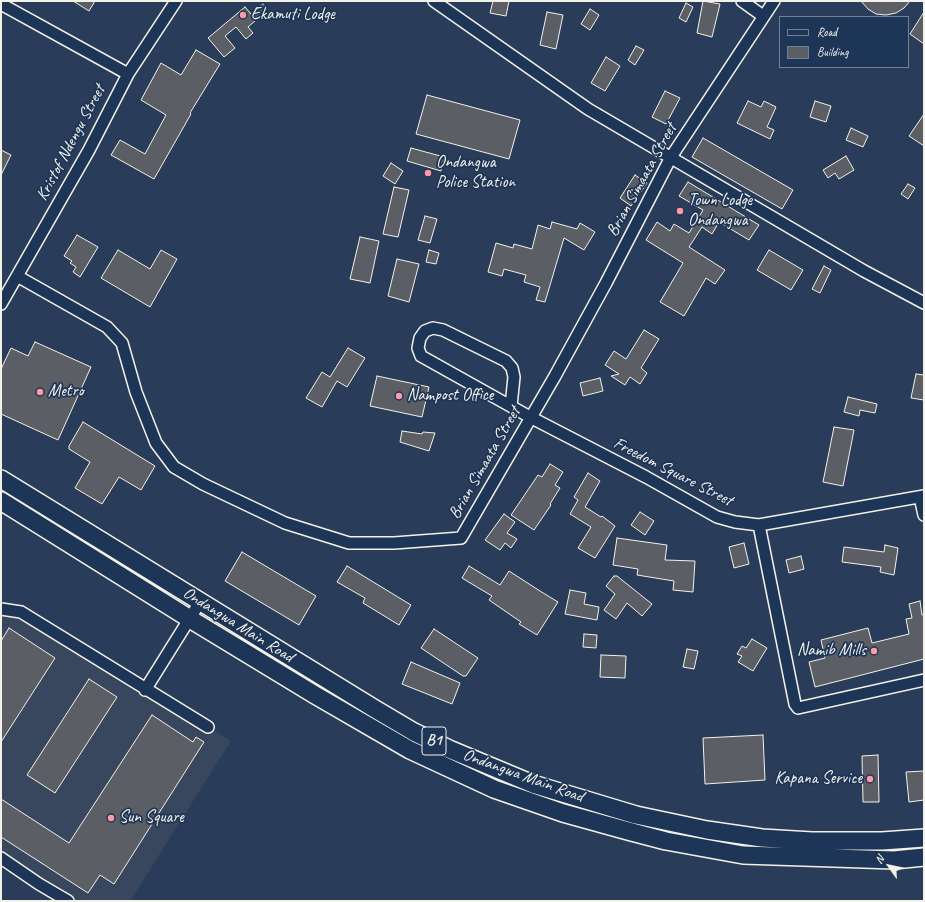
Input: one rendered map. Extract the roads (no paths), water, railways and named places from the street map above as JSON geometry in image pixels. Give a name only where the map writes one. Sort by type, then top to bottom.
[{"type":"main road","name":"Ondangwa Main Road","points":[[1,479],[414,732],[449,749],[533,784],[636,815],[707,830],[762,838],[812,841],[882,841],[924,838]]},
{"type":"main road","name":"Ondangwa Main Road","points":[[1,501],[315,695],[410,750],[494,789],[563,813],[666,840],[743,855],[894,860],[924,857]]},
{"type":"main road","points":[[845,841],[846,859]]},
{"type":"street","name":"Kristof Ndengu Street","points":[[1,304],[89,150],[128,74],[176,1]]},
{"type":"street","points":[[434,1],[588,109],[864,271],[924,303]]},
{"type":"street","points":[[742,1],[763,16]]},
{"type":"street","name":"Brian Simaata Street","points":[[17,276],[107,327],[122,343],[136,392],[156,443],[174,467],[203,484],[285,523],[348,543],[394,543],[460,538],[555,376],[606,283],[671,157],[774,1]]},
{"type":"street","points":[[1,4],[128,74]]},
{"type":"street","name":"Freedom Square Street","points":[[512,406],[514,377],[512,368],[506,361],[443,330],[433,328],[425,332],[420,338],[418,348],[422,356],[530,417],[646,477],[717,517],[735,522],[759,525],[922,497]]},
{"type":"street","points":[[922,497],[924,515]]},
{"type":"street","points":[[759,525],[794,704],[798,708],[924,680]]},
{"type":"street","points":[[145,690],[200,602]]},
{"type":"street","points":[[1,609],[21,612],[145,690],[208,727]]},
{"type":"street","points":[[1,858],[38,884],[68,901]]},
{"type":"place","name":"Ekamuti Lodge","points":[[243,15]]},
{"type":"place","name":"Ondangwa Police Station","points":[[428,173]]},
{"type":"place","name":"Town Lodge Ondangwa","points":[[680,211]]},
{"type":"place","name":"Metro","points":[[40,392]]},
{"type":"place","name":"Nampost Office","points":[[399,396]]},
{"type":"place","name":"Namib Mills","points":[[874,651]]},
{"type":"place","name":"Kapana Service","points":[[870,779]]},
{"type":"place","name":"Sun Square","points":[[111,818]]}]
